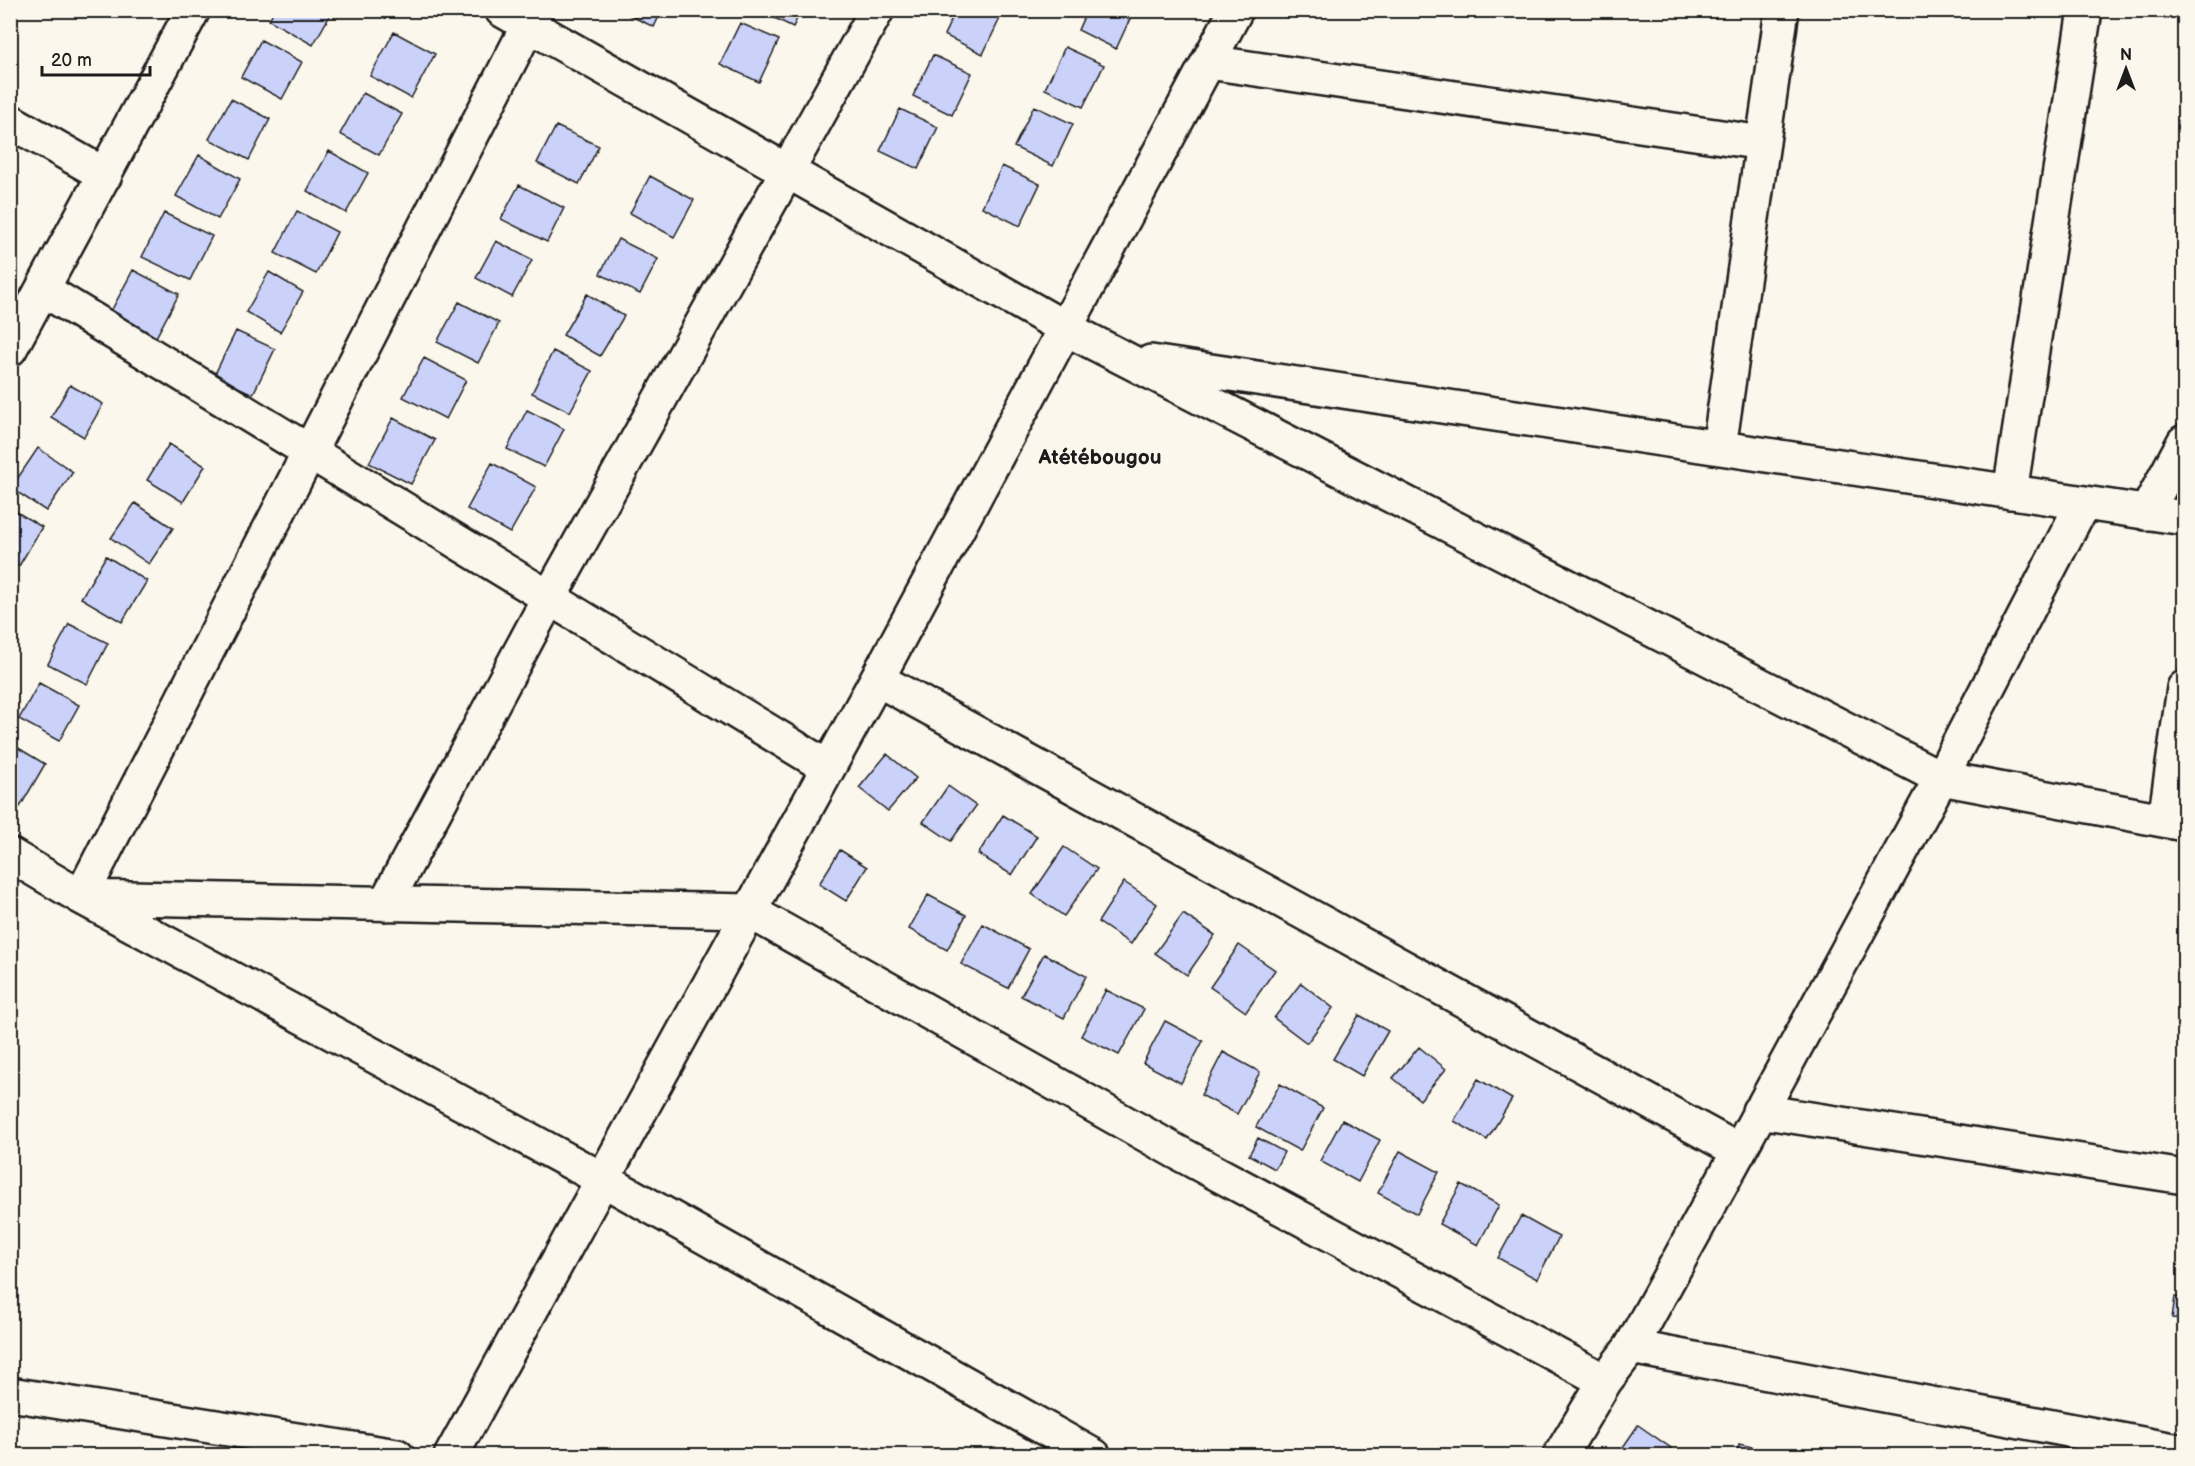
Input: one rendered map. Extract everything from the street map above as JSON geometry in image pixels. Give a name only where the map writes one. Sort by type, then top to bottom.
[{"type":"street","points":[[10,349],[44,290],[193,10]]},
{"type":"street","points":[[385,904],[549,598],[877,10]]},
{"type":"street","points":[[451,1455],[877,679],[1236,10]]},
{"type":"street","points":[[1719,448],[1782,10]]},
{"type":"street","points":[[2010,492],[2085,10]]},
{"type":"street","points":[[81,897],[309,452],[522,15],[787,171],[1065,328],[1941,778],[2174,822],[2184,688]]},
{"type":"street","points":[[1208,62],[1763,143]]},
{"type":"street","points":[[10,122],[105,175]]},
{"type":"street","points":[[44,290],[827,767]]},
{"type":"street","points":[[1124,358],[2184,518]]},
{"type":"street","points":[[2146,513],[2184,442]]},
{"type":"street","points":[[1560,1455],[1605,1381],[1631,1347],[1739,1151],[1941,778],[2083,503]]},
{"type":"street","points":[[877,679],[1739,1151]]},
{"type":"street","points":[[10,855],[81,897],[602,1179],[1094,1455]]},
{"type":"street","points":[[81,897],[748,911],[1175,1151],[1605,1381]]},
{"type":"street","points":[[1759,1111],[2184,1177]]},
{"type":"street","points":[[1631,1347],[2184,1452]]},
{"type":"street","points":[[10,1394],[397,1455]]},
{"type":"building","points":[[274,10],[333,10],[313,45],[269,20]]},
{"type":"building","points":[[618,10],[662,10],[654,27]]},
{"type":"building","points":[[758,10],[801,10],[793,27]]},
{"type":"building","points":[[956,10],[1003,12],[983,54],[944,35]]},
{"type":"building","points":[[1087,10],[1134,10],[1116,49],[1078,30]]},
{"type":"building","points":[[740,23],[779,40],[759,82],[720,64]]},
{"type":"building","points":[[394,32],[435,54],[411,98],[370,76]]},
{"type":"building","points":[[261,40],[302,62],[282,99],[241,77]]},
{"type":"building","points":[[1065,47],[1104,65],[1083,107],[1045,89]]},
{"type":"building","points":[[933,55],[972,73],[952,115],[913,96]]},
{"type":"building","points":[[363,93],[402,114],[379,155],[340,134]]},
{"type":"building","points":[[231,99],[270,119],[249,160],[209,139]]},
{"type":"building","points":[[1034,106],[1073,124],[1053,166],[1014,147]]},
{"type":"building","points":[[900,109],[938,127],[918,169],[880,151]]},
{"type":"building","points":[[556,126],[599,146],[579,184],[537,163]]},
{"type":"building","points":[[329,151],[368,173],[346,213],[307,191]]},
{"type":"building","points":[[199,155],[240,179],[218,219],[176,196]]},
{"type":"building","points":[[1002,166],[1040,184],[1020,226],[982,207]]},
{"type":"building","points":[[650,176],[694,200],[674,237],[630,213]]},
{"type":"building","points":[[519,185],[564,208],[547,242],[501,219]]},
{"type":"building","points":[[297,211],[337,232],[316,274],[275,253]]},
{"type":"building","points":[[164,213],[212,236],[190,280],[142,257]]},
{"type":"building","points":[[618,239],[658,259],[640,294],[600,274]]},
{"type":"building","points":[[496,241],[532,260],[512,297],[476,278]]},
{"type":"building","points":[[133,270],[179,294],[154,341],[108,317]]},
{"type":"building","points":[[269,272],[303,292],[280,332],[246,312]]},
{"type":"building","points":[[587,294],[624,316],[600,356],[563,335]]},
{"type":"building","points":[[459,302],[499,323],[478,363],[437,342]]},
{"type":"building","points":[[236,331],[275,349],[253,394],[214,376]]},
{"type":"building","points":[[553,351],[592,371],[570,412],[532,393]]},
{"type":"building","points":[[424,358],[466,380],[446,419],[403,397]]},
{"type":"building","points":[[70,385],[103,404],[84,437],[51,417]]},
{"type":"building","points":[[527,410],[564,429],[544,467],[507,449]]},
{"type":"building","points":[[393,418],[435,440],[411,484],[369,463]]},
{"type":"building","points":[[169,444],[205,466],[183,502],[147,480]]},
{"type":"building","points":[[38,448],[73,472],[46,511],[11,488]]},
{"type":"building","points":[[492,463],[536,487],[510,533],[467,509]]},
{"type":"building","points":[[135,503],[173,528],[149,564],[111,538]]},
{"type":"building","points":[[10,508],[42,527],[19,566],[10,561]]},
{"type":"building","points":[[106,556],[147,581],[122,622],[81,598]]},
{"type":"building","points":[[69,624],[108,643],[87,684],[48,664]]},
{"type":"building","points":[[39,683],[79,705],[59,741],[19,719]]},
{"type":"building","points":[[10,743],[45,764],[20,807],[10,801]]},
{"type":"building","points":[[887,754],[916,778],[888,811],[859,788]]},
{"type":"building","points":[[948,786],[976,806],[951,841],[923,822]]},
{"type":"building","points":[[1003,815],[1037,836],[1012,875],[978,854]]},
{"type":"building","points":[[1064,847],[1097,869],[1064,916],[1032,894]]},
{"type":"building","points":[[840,850],[867,867],[846,901],[819,884]]},
{"type":"building","points":[[1124,882],[1157,904],[1131,944],[1098,922]]},
{"type":"building","points":[[928,895],[966,915],[947,950],[909,929]]},
{"type":"building","points":[[1183,914],[1215,935],[1187,975],[1155,953]]},
{"type":"building","points":[[983,924],[1029,949],[1008,988],[961,964]]},
{"type":"building","points":[[1239,945],[1275,970],[1246,1012],[1210,987]]},
{"type":"building","points":[[1044,954],[1086,976],[1064,1018],[1021,996]]},
{"type":"building","points":[[1301,983],[1333,1008],[1307,1043],[1274,1018]]},
{"type":"building","points":[[1106,990],[1144,1009],[1119,1055],[1081,1036]]},
{"type":"building","points":[[1359,1015],[1388,1031],[1362,1076],[1333,1059]]},
{"type":"building","points":[[1165,1021],[1203,1041],[1181,1083],[1143,1063]]},
{"type":"building","points":[[1419,1047],[1446,1069],[1420,1100],[1393,1078]]},
{"type":"building","points":[[1223,1052],[1260,1072],[1237,1114],[1201,1095]]},
{"type":"building","points":[[1478,1079],[1512,1099],[1487,1140],[1454,1121]]},
{"type":"building","points":[[1280,1084],[1323,1108],[1300,1151],[1256,1127]]},
{"type":"building","points":[[1342,1120],[1380,1140],[1358,1182],[1320,1161]]},
{"type":"building","points":[[1258,1138],[1284,1152],[1275,1169],[1249,1155]]},
{"type":"building","points":[[1400,1151],[1439,1172],[1417,1214],[1378,1193]]},
{"type":"building","points":[[1461,1184],[1499,1205],[1478,1245],[1439,1224]]},
{"type":"building","points":[[1521,1216],[1559,1237],[1537,1279],[1498,1258]]},
{"type":"building","points":[[2175,1297],[2184,1298],[2184,1319],[2172,1318]]},
{"type":"building","points":[[1638,1425],[1671,1448],[1665,1456],[1617,1456]]},
{"type":"building","points":[[1739,1444],[1774,1452],[1773,1456],[1737,1456]]},
{"type":"district","name":"Atétébougou","points":[[1100,457]]}]
